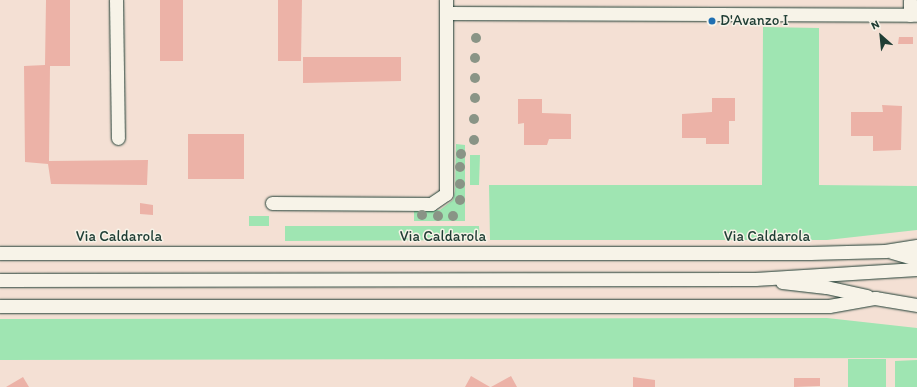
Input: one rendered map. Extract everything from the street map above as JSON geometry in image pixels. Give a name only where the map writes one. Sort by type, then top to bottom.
[{"type":"street","points":[[116,0],[118,138]]},
{"type":"street","points":[[272,204],[431,204],[446,194],[446,7],[914,15],[910,0]]},
{"type":"street","name":"Via Caldarola","points":[[0,253],[885,251],[917,246]]},
{"type":"street","name":"Via Caldarola","points":[[885,251],[917,259]]},
{"type":"street","points":[[0,280],[755,279],[917,269]]},
{"type":"street","points":[[755,279],[826,287],[875,298],[917,305]]},
{"type":"street","points":[[0,306],[829,306],[875,298],[917,296]]},
{"type":"green space","points":[[763,27],[819,28],[819,185],[917,186],[917,230],[827,240],[490,240],[489,185],[762,185]]},
{"type":"green space","points":[[456,144],[465,145],[465,221],[414,221],[414,211],[440,210],[453,200],[455,191]]},
{"type":"green space","points":[[470,155],[480,155],[479,185],[470,185]]},
{"type":"green space","points":[[249,216],[269,216],[269,226],[249,226]]},
{"type":"green space","points":[[285,226],[479,226],[480,240],[285,241]]},
{"type":"green space","points":[[827,318],[917,328],[917,358],[0,360],[0,319]]},
{"type":"green space","points":[[848,359],[886,359],[886,387],[848,387]]},
{"type":"green space","points":[[917,360],[917,387],[895,387],[895,361]]},
{"type":"building","points":[[46,0],[70,0],[70,66],[50,66],[49,161],[148,160],[147,185],[51,184],[48,164],[25,162],[24,66],[45,65]]},
{"type":"building","points":[[160,0],[183,0],[183,61],[160,61]]},
{"type":"building","points":[[278,0],[302,0],[301,61],[278,61]]},
{"type":"building","points":[[899,37],[913,37],[913,44],[898,44]]},
{"type":"building","points":[[303,57],[401,57],[401,81],[303,83]]},
{"type":"building","points":[[712,98],[735,98],[735,121],[729,121],[729,144],[706,144],[706,138],[682,138],[682,114],[712,112]]},
{"type":"building","points":[[518,99],[542,99],[542,113],[571,114],[571,139],[549,139],[547,145],[524,145],[524,123],[518,124]]},
{"type":"building","points":[[882,105],[902,106],[901,150],[873,151],[873,136],[851,136],[851,112],[883,112]]},
{"type":"building","points":[[188,134],[244,134],[244,179],[188,179]]},
{"type":"building","points":[[140,203],[153,205],[153,215],[140,214]]},
{"type":"building","points":[[471,376],[490,387],[465,387]]},
{"type":"building","points":[[511,376],[517,387],[491,387]]},
{"type":"building","points":[[23,377],[29,387],[6,387]]},
{"type":"building","points":[[633,377],[655,380],[655,387],[633,387]]},
{"type":"building","points":[[794,378],[820,378],[820,386],[794,387]]},
{"type":"place","name":"D'Avanzo I","points":[[712,21]]}]
